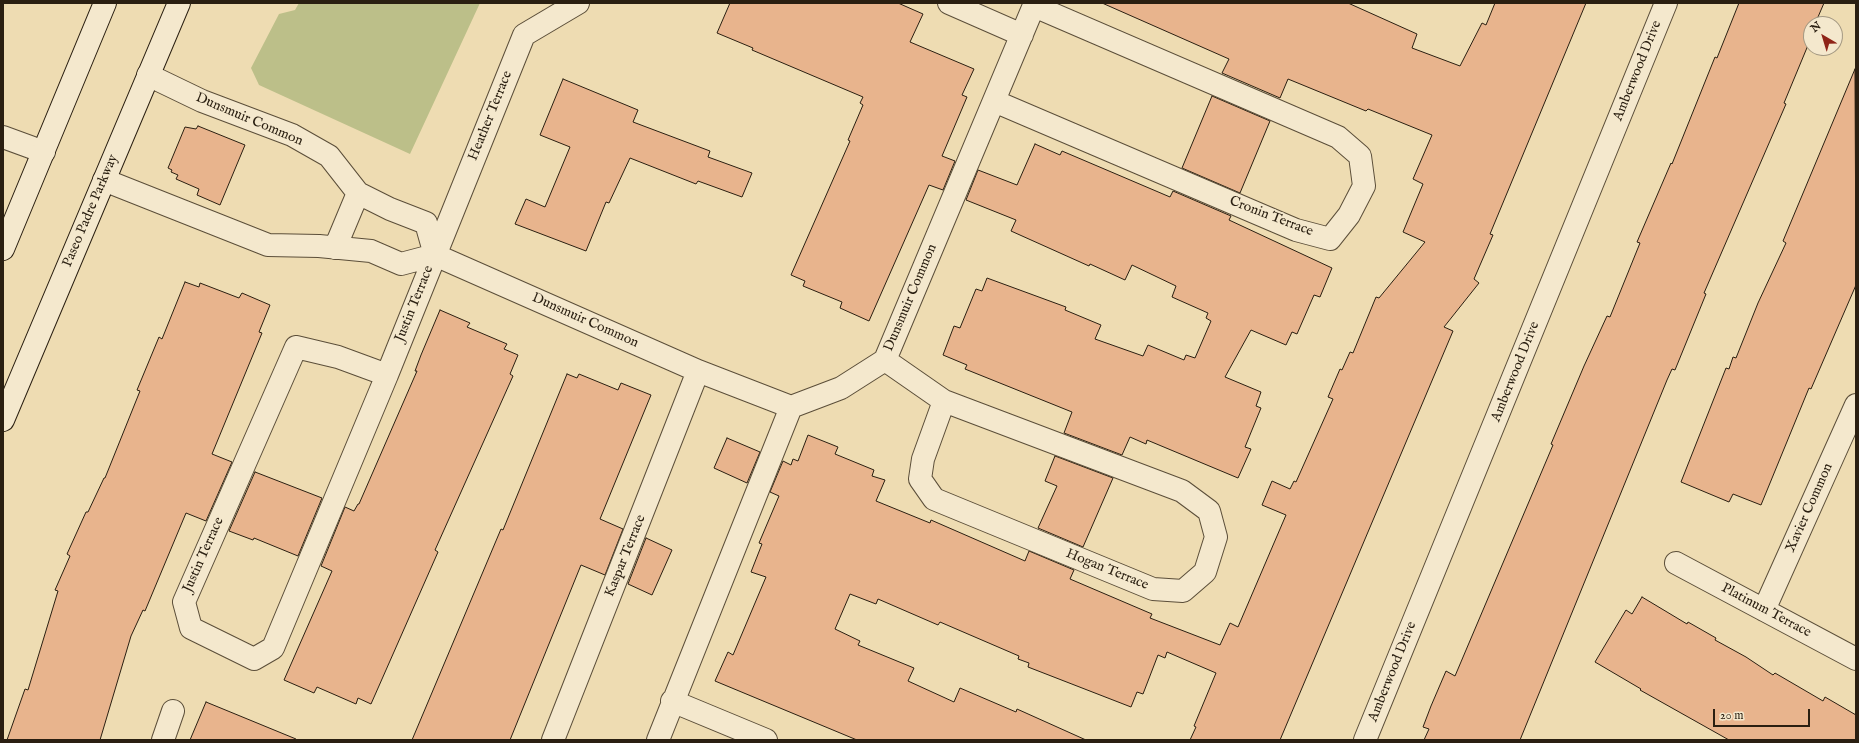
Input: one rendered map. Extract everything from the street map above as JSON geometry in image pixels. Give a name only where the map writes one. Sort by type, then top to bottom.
[{"type":"street","points":[[3,249],[105,3]]},
{"type":"street","name":"Paseo Padre Parkway","points":[[3,420],[179,3]]},
{"type":"street","name":"Heather Terrace","points":[[435,255],[524,35],[578,3]]},
{"type":"street","points":[[949,3],[1022,35]]},
{"type":"street","name":"Amberwood Drive","points":[[1365,740],[1666,3]]},
{"type":"street","name":"Dunsmuir Common","points":[[148,76],[202,101],[298,139],[329,156],[358,192],[390,209],[426,224],[435,255],[698,371],[791,407],[841,388],[885,360],[1035,4]]},
{"type":"street","name":"Cronin Terrace","points":[[994,101],[1296,230],[1330,239],[1349,215],[1364,186],[1360,156],[1338,137],[1035,4]]},
{"type":"street","points":[[3,137],[44,152]]},
{"type":"street","points":[[104,180],[268,245],[371,251],[401,264],[435,255]]},
{"type":"street","points":[[335,248],[358,192]]},
{"type":"street","name":"Justin Terrace","points":[[387,375],[338,357],[296,347],[184,602],[191,628],[254,659],[273,648],[387,375],[435,255]]},
{"type":"street","name":"Hogan Terrace","points":[[885,360],[944,401],[1182,491],[1209,511],[1216,537],[1205,572],[1183,591],[1153,589],[934,499],[920,479],[924,459],[944,401]]},
{"type":"street","name":"Kaspar Terrace","points":[[553,740],[698,371]]},
{"type":"street","name":"Xavier Common","points":[[1764,610],[1856,406]]},
{"type":"street","points":[[658,740],[672,701],[791,407]]},
{"type":"street","name":"Platinum Terrace","points":[[1676,563],[1856,660]]},
{"type":"street","points":[[672,701],[766,740]]},
{"type":"street","points":[[163,740],[173,711]]},
{"type":"green space","points":[[299,3],[480,3],[410,154],[259,85],[251,68],[279,14],[295,10]]},
{"type":"building","points":[[730,3],[898,3],[923,14],[910,42],[974,69],[962,95],[967,97],[942,156],[955,161],[943,190],[929,185],[869,321],[840,308],[842,302],[803,286],[805,281],[791,275],[850,141],[848,140],[863,105],[860,103],[863,97],[752,50],[753,48],[717,33]]},
{"type":"building","points":[[1102,3],[1348,3],[1417,34],[1412,48],[1460,66],[1482,23],[1486,25],[1495,3],[1586,3],[1490,234],[1493,235],[1474,279],[1479,283],[1444,327],[1453,331],[1280,740],[1190,740],[1196,727],[1194,726],[1216,673],[1167,652],[1165,658],[1158,655],[1143,694],[1137,692],[1131,707],[1028,667],[1029,663],[1018,659],[1019,656],[940,622],[938,625],[878,599],[876,604],[850,594],[835,629],[860,641],[858,645],[914,668],[908,681],[954,702],[960,688],[1016,712],[1017,709],[1086,740],[857,740],[715,681],[728,652],[733,655],[766,577],[751,572],[762,544],[759,543],[779,496],[770,492],[783,461],[791,465],[793,459],[798,461],[808,435],[838,447],[835,454],[874,470],[872,476],[885,480],[876,501],[930,523],[931,520],[1025,561],[1029,551],[1074,570],[1070,579],[1152,614],[1150,618],[1220,645],[1230,623],[1238,627],[1286,515],[1262,505],[1272,481],[1290,489],[1294,481],[1296,482],[1333,399],[1328,397],[1340,369],[1342,370],[1350,352],[1353,353],[1376,297],[1379,298],[1425,242],[1403,232],[1423,184],[1413,179],[1432,135],[1368,109],[1366,111],[1288,79],[1280,98],[1222,73],[1229,59]]},
{"type":"building","points":[[1739,3],[1824,3],[1818,16],[1803,16],[1804,56],[1784,103],[1786,104],[1704,293],[1706,294],[1675,370],[1672,369],[1667,380],[1520,740],[1424,740],[1429,729],[1423,727],[1446,671],[1455,676],[1553,445],[1551,444],[1584,366],[1607,316],[1610,317],[1640,243],[1637,242],[1671,163],[1672,164],[1715,57],[1717,58]]},
{"type":"building","points":[[1855,69],[1856,285],[1811,389],[1809,388],[1761,505],[1733,494],[1729,502],[1681,482],[1726,368],[1729,369],[1733,357],[1736,358],[1758,303],[1786,243],[1783,241]]},
{"type":"building","points":[[563,79],[638,110],[633,122],[710,151],[708,157],[752,173],[742,197],[698,181],[696,184],[630,158],[609,203],[606,202],[586,251],[515,224],[526,199],[545,207],[570,147],[540,135]]},
{"type":"building","points":[[1212,96],[1270,121],[1240,193],[1182,168]]},
{"type":"building","points":[[198,126],[245,145],[220,205],[197,195],[199,189],[176,179],[178,175],[171,172],[172,170],[168,168],[185,127],[196,129]]},
{"type":"building","points":[[1035,144],[1060,155],[1062,151],[1170,197],[1173,191],[1231,216],[1229,220],[1332,268],[1320,297],[1314,295],[1297,334],[1292,332],[1286,345],[1251,330],[1225,377],[1261,392],[1256,406],[1261,408],[1245,447],[1251,449],[1238,478],[1147,440],[1146,444],[1130,437],[1122,455],[1064,433],[1072,412],[965,369],[967,365],[943,355],[954,326],[960,328],[976,289],[982,291],[987,278],[1066,307],[1065,310],[1101,325],[1095,339],[1143,356],[1148,345],[1184,360],[1186,355],[1195,358],[1211,321],[1206,318],[1208,313],[1172,297],[1176,286],[1132,265],[1125,280],[1090,264],[1089,266],[1011,231],[1016,220],[966,200],[978,170],[1017,185]]},
{"type":"building","points":[[185,282],[199,287],[200,283],[239,298],[242,293],[270,305],[259,332],[262,333],[212,454],[232,462],[206,521],[186,513],[145,611],[143,610],[131,636],[100,740],[7,740],[25,689],[28,690],[58,591],[55,590],[70,556],[67,554],[86,512],[88,512],[105,478],[140,391],[137,390],[159,337],[162,339]]},
{"type":"building","points":[[440,310],[470,323],[467,327],[507,344],[504,349],[518,355],[510,374],[513,376],[435,550],[438,552],[371,704],[358,698],[356,704],[317,687],[314,693],[284,680],[332,571],[321,566],[345,507],[354,511],[359,504],[417,371],[415,371]]},
{"type":"building","points":[[567,374],[577,378],[579,374],[618,390],[621,383],[651,395],[600,519],[623,529],[605,575],[581,565],[510,740],[412,740],[501,529],[503,530]]},
{"type":"building","points":[[727,438],[760,452],[747,483],[714,468]]},
{"type":"building","points":[[1055,456],[1113,478],[1083,547],[1038,528],[1057,486],[1045,481]]},
{"type":"building","points":[[255,472],[322,498],[298,556],[254,538],[253,540],[229,531]]},
{"type":"building","points":[[646,538],[672,550],[652,595],[628,584]]},
{"type":"building","points":[[1642,597],[1687,624],[1688,622],[1716,638],[1715,640],[1746,657],[1773,675],[1775,673],[1823,701],[1825,697],[1856,715],[1856,740],[1729,740],[1640,690],[1641,689],[1595,662],[1626,610],[1632,614]]},
{"type":"building","points":[[206,702],[296,739],[296,740],[190,740]]}]
